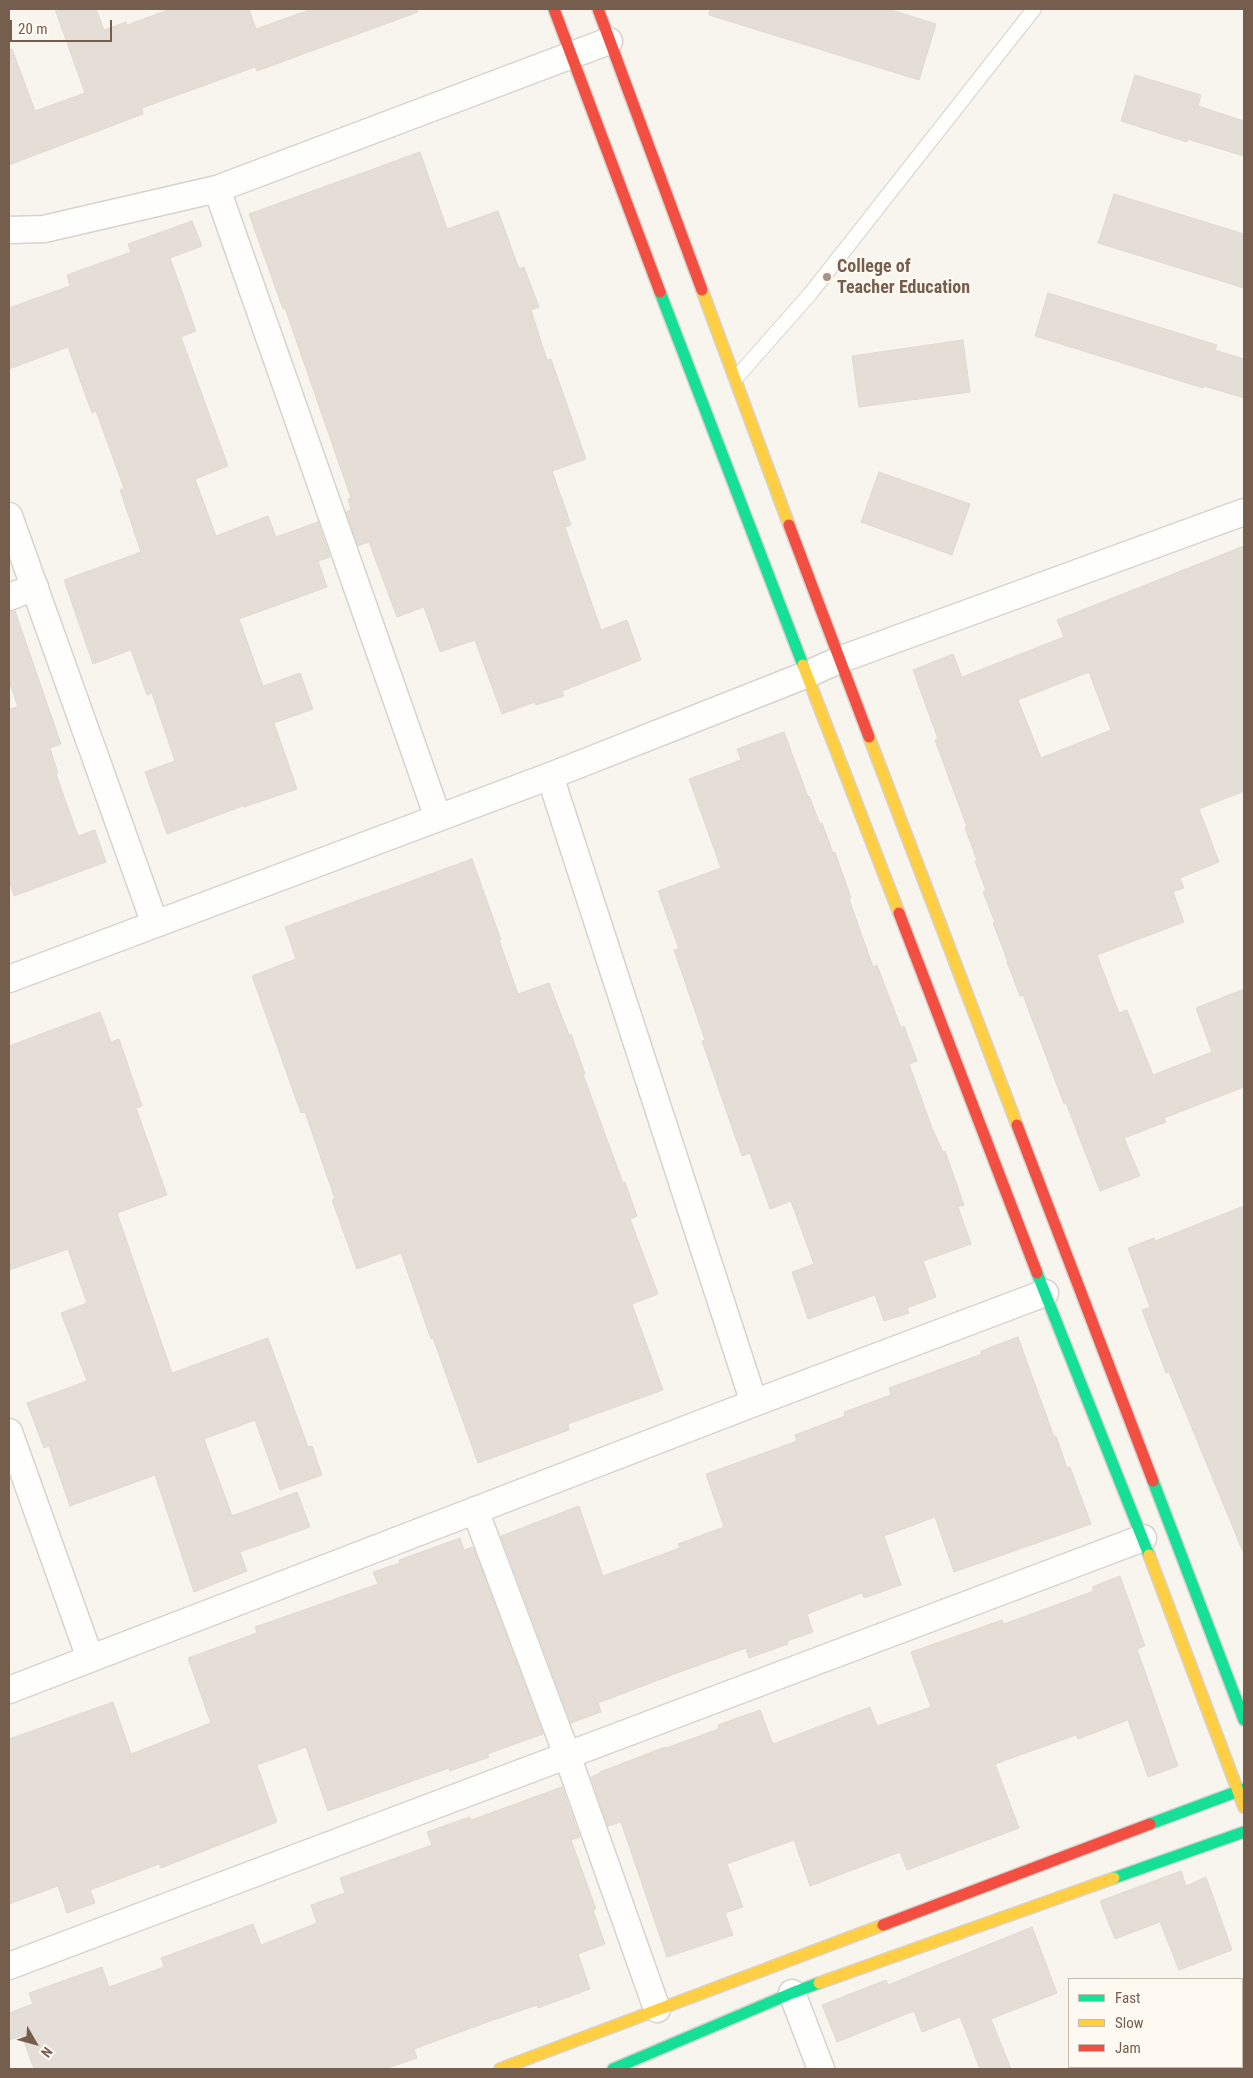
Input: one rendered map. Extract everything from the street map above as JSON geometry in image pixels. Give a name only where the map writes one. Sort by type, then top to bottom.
[{"type":"main road","points":[[554,9],[699,395],[1045,1293],[1241,1790],[1244,1807]]},
{"type":"main road","points":[[598,9],[839,660],[1244,1720]]},
{"type":"main road","points":[[500,2069],[1241,1790]]},
{"type":"main road","points":[[613,2069],[792,1993],[1244,1832]]},
{"type":"street","points":[[9,230],[44,229],[217,189],[609,41]]},
{"type":"street","points":[[217,189],[438,818]]},
{"type":"street","points":[[9,979],[550,776],[839,660],[1244,512]]},
{"type":"street","points":[[9,516],[155,924]]},
{"type":"street","points":[[9,597],[34,587]]},
{"type":"street","points":[[550,776],[754,1403]]},
{"type":"street","points":[[9,1690],[1045,1293]]},
{"type":"street","points":[[9,1432],[90,1658]]},
{"type":"street","points":[[475,1510],[567,1755],[657,2009]]},
{"type":"street","points":[[9,1966],[1143,1538]]},
{"type":"street","points":[[792,1993],[821,2069]]},
{"type":"lane","points":[[736,378],[810,294],[1034,9]]},
{"type":"building","points":[[55,9],[96,9],[104,30],[126,22],[127,25],[171,9],[249,9],[256,29],[312,9],[417,9],[418,12],[257,71],[255,67],[142,108],[143,114],[9,165],[9,50],[12,49],[35,111],[85,93]]},
{"type":"building","points":[[710,9],[888,9],[936,24],[919,80],[709,15]]},
{"type":"building","points":[[1135,75],[1201,95],[1198,106],[1244,121],[1244,156],[1187,139],[1187,142],[1121,121]]},
{"type":"building","points":[[420,152],[447,229],[498,211],[519,269],[524,267],[539,307],[531,310],[547,360],[551,359],[586,459],[552,471],[571,525],[565,527],[601,630],[627,620],[641,660],[562,691],[564,696],[536,705],[535,702],[502,714],[475,640],[440,652],[424,607],[397,617],[369,542],[358,546],[346,512],[351,510],[348,499],[351,498],[285,308],[283,309],[249,214]]},
{"type":"building","points":[[1114,194],[1244,234],[1244,288],[1098,243]]},
{"type":"building","points":[[192,221],[202,246],[170,258],[196,331],[181,337],[228,466],[195,479],[216,536],[268,516],[276,537],[318,522],[330,557],[318,561],[327,587],[239,619],[263,686],[300,673],[313,709],[274,723],[297,789],[243,806],[167,834],[145,772],[175,761],[152,693],[147,695],[131,650],[93,664],[64,580],[141,552],[120,490],[124,488],[96,411],[92,413],[68,347],[9,369],[9,308],[70,286],[67,275],[131,252],[128,244]]},
{"type":"building","points":[[1048,293],[1217,345],[1215,350],[1244,359],[1244,398],[1204,386],[1203,388],[1035,336]]},
{"type":"building","points":[[963,340],[970,392],[859,407],[852,356]]},
{"type":"building","points":[[879,472],[970,504],[952,555],[861,522]]},
{"type":"building","points":[[1244,546],[1244,791],[1199,809],[1219,862],[1180,878],[1184,888],[1173,892],[1184,922],[1097,955],[1119,1013],[1127,1010],[1153,1075],[1212,1052],[1196,1008],[1244,989],[1244,1087],[1164,1118],[1166,1122],[1124,1138],[1140,1176],[1100,1191],[1066,1103],[1064,1104],[1023,995],[1020,996],[993,923],[995,922],[983,892],[986,891],[975,861],[977,860],[965,828],[967,827],[935,740],[938,739],[913,670],[953,654],[962,677],[1064,637],[1057,620]],"holes":[[[1089,672],[1111,730],[1041,758],[1018,700]]]},
{"type":"building","points":[[15,611],[61,744],[50,748],[58,773],[56,774],[78,836],[95,830],[106,862],[14,896],[9,880],[9,709],[18,707],[9,681],[9,612]]},
{"type":"building","points":[[784,732],[808,797],[820,824],[822,823],[833,853],[835,852],[873,967],[877,965],[901,1028],[904,1026],[917,1061],[909,1064],[932,1128],[943,1152],[945,1151],[964,1205],[958,1207],[971,1244],[923,1261],[936,1297],[907,1308],[909,1313],[884,1321],[875,1295],[808,1319],[792,1272],[814,1264],[791,1201],[770,1209],[750,1153],[742,1156],[702,1041],[705,1040],[674,950],[679,949],[658,891],[721,868],[689,779],[741,760],[737,749]]},
{"type":"building","points":[[472,859],[518,994],[549,983],[569,1035],[571,1034],[585,1074],[583,1074],[623,1183],[625,1182],[637,1216],[630,1219],[658,1294],[632,1304],[663,1390],[568,1424],[569,1430],[478,1463],[401,1253],[357,1269],[332,1200],[335,1199],[305,1112],[301,1113],[252,976],[296,959],[285,927]]},
{"type":"building","points":[[100,1012],[111,1042],[119,1039],[142,1106],[136,1108],[167,1195],[117,1213],[172,1373],[268,1338],[308,1447],[312,1446],[322,1475],[280,1490],[255,1420],[204,1439],[232,1516],[297,1492],[310,1527],[240,1552],[247,1571],[194,1592],[155,1475],[70,1506],[49,1446],[44,1448],[27,1403],[87,1381],[61,1313],[87,1303],[68,1249],[9,1270],[9,1046]]},
{"type":"building","points":[[1244,1206],[1243,1552],[1169,1372],[1166,1373],[1142,1310],[1150,1307],[1128,1248],[1154,1238],[1155,1241]]},
{"type":"building","points":[[1018,1337],[1054,1437],[1056,1436],[1067,1468],[1070,1467],[1091,1524],[954,1572],[935,1517],[884,1536],[901,1585],[864,1598],[862,1593],[807,1614],[813,1632],[787,1641],[788,1644],[749,1658],[746,1648],[669,1676],[598,1703],[601,1712],[571,1723],[501,1536],[579,1506],[603,1576],[680,1548],[678,1544],[724,1527],[706,1474],[797,1441],[795,1435],[845,1416],[844,1412],[891,1395],[889,1388],[982,1354],[981,1351]]},
{"type":"building","points":[[460,1538],[464,1550],[473,1547],[543,1734],[487,1754],[489,1757],[450,1771],[449,1768],[328,1811],[306,1747],[257,1765],[277,1822],[161,1868],[159,1864],[90,1890],[95,1903],[67,1913],[58,1886],[9,1904],[9,1739],[113,1702],[131,1754],[211,1723],[188,1658],[257,1633],[255,1627],[378,1584],[373,1572],[400,1563],[399,1560]]},
{"type":"building","points":[[1120,1576],[1145,1646],[1137,1649],[1178,1766],[1148,1777],[1128,1720],[1078,1739],[1076,1735],[995,1764],[1019,1828],[907,1870],[900,1852],[810,1886],[794,1840],[727,1864],[743,1907],[725,1913],[733,1935],[667,1957],[621,1822],[608,1826],[591,1777],[665,1747],[719,1729],[718,1725],[760,1710],[773,1744],[870,1707],[877,1726],[931,1707],[911,1652],[1002,1620],[1004,1624],[1094,1591],[1092,1587]]},
{"type":"building","points":[[562,1787],[580,1837],[571,1840],[596,1909],[593,1909],[605,1944],[578,1954],[590,1989],[538,2008],[537,2005],[414,2049],[417,2058],[385,2069],[34,2069],[22,2036],[9,2040],[9,2013],[33,2004],[29,1993],[102,1967],[109,1987],[164,1967],[161,1958],[253,1924],[261,1945],[317,1923],[311,1905],[345,1893],[340,1878],[432,1845],[427,1832],[469,1817],[471,1820]]},
{"type":"building","points":[[1181,1871],[1186,1886],[1206,1877],[1232,1950],[1179,1970],[1160,1922],[1115,1939],[1100,1901]]},
{"type":"building","points":[[1032,1927],[1057,1993],[991,2019],[1011,2069],[980,2069],[960,2017],[922,2032],[914,2011],[837,2042],[822,2005],[886,1980],[888,1985]]},
{"type":"traffic: fast","points":[[660,292],[803,665]]},
{"type":"traffic: fast","points":[[1037,1273],[1149,1555]]},
{"type":"traffic: fast","points":[[1153,1481],[1244,1720]]},
{"type":"traffic: fast","points":[[1150,1824],[1244,1789]]},
{"type":"traffic: fast","points":[[1114,1878],[1244,1832]]},
{"type":"traffic: fast","points":[[613,2069],[819,1983]]},
{"type":"traffic: slow","points":[[702,290],[789,525]]},
{"type":"traffic: slow","points":[[803,665],[899,913]]},
{"type":"traffic: slow","points":[[869,737],[1017,1125]]},
{"type":"traffic: slow","points":[[1149,1555],[1244,1807]]},
{"type":"traffic: slow","points":[[819,1983],[1114,1878]]},
{"type":"traffic: slow","points":[[500,2069],[883,1925]]},
{"type":"traffic: jam","points":[[554,9],[660,292]]},
{"type":"traffic: jam","points":[[598,9],[702,290]]},
{"type":"traffic: jam","points":[[789,525],[869,737]]},
{"type":"traffic: jam","points":[[899,913],[1037,1273]]},
{"type":"traffic: jam","points":[[1017,1125],[1153,1481]]},
{"type":"traffic: jam","points":[[883,1925],[1150,1824]]},
{"type":"place","name":"College of Teacher Education","points":[[827,277]]}]
